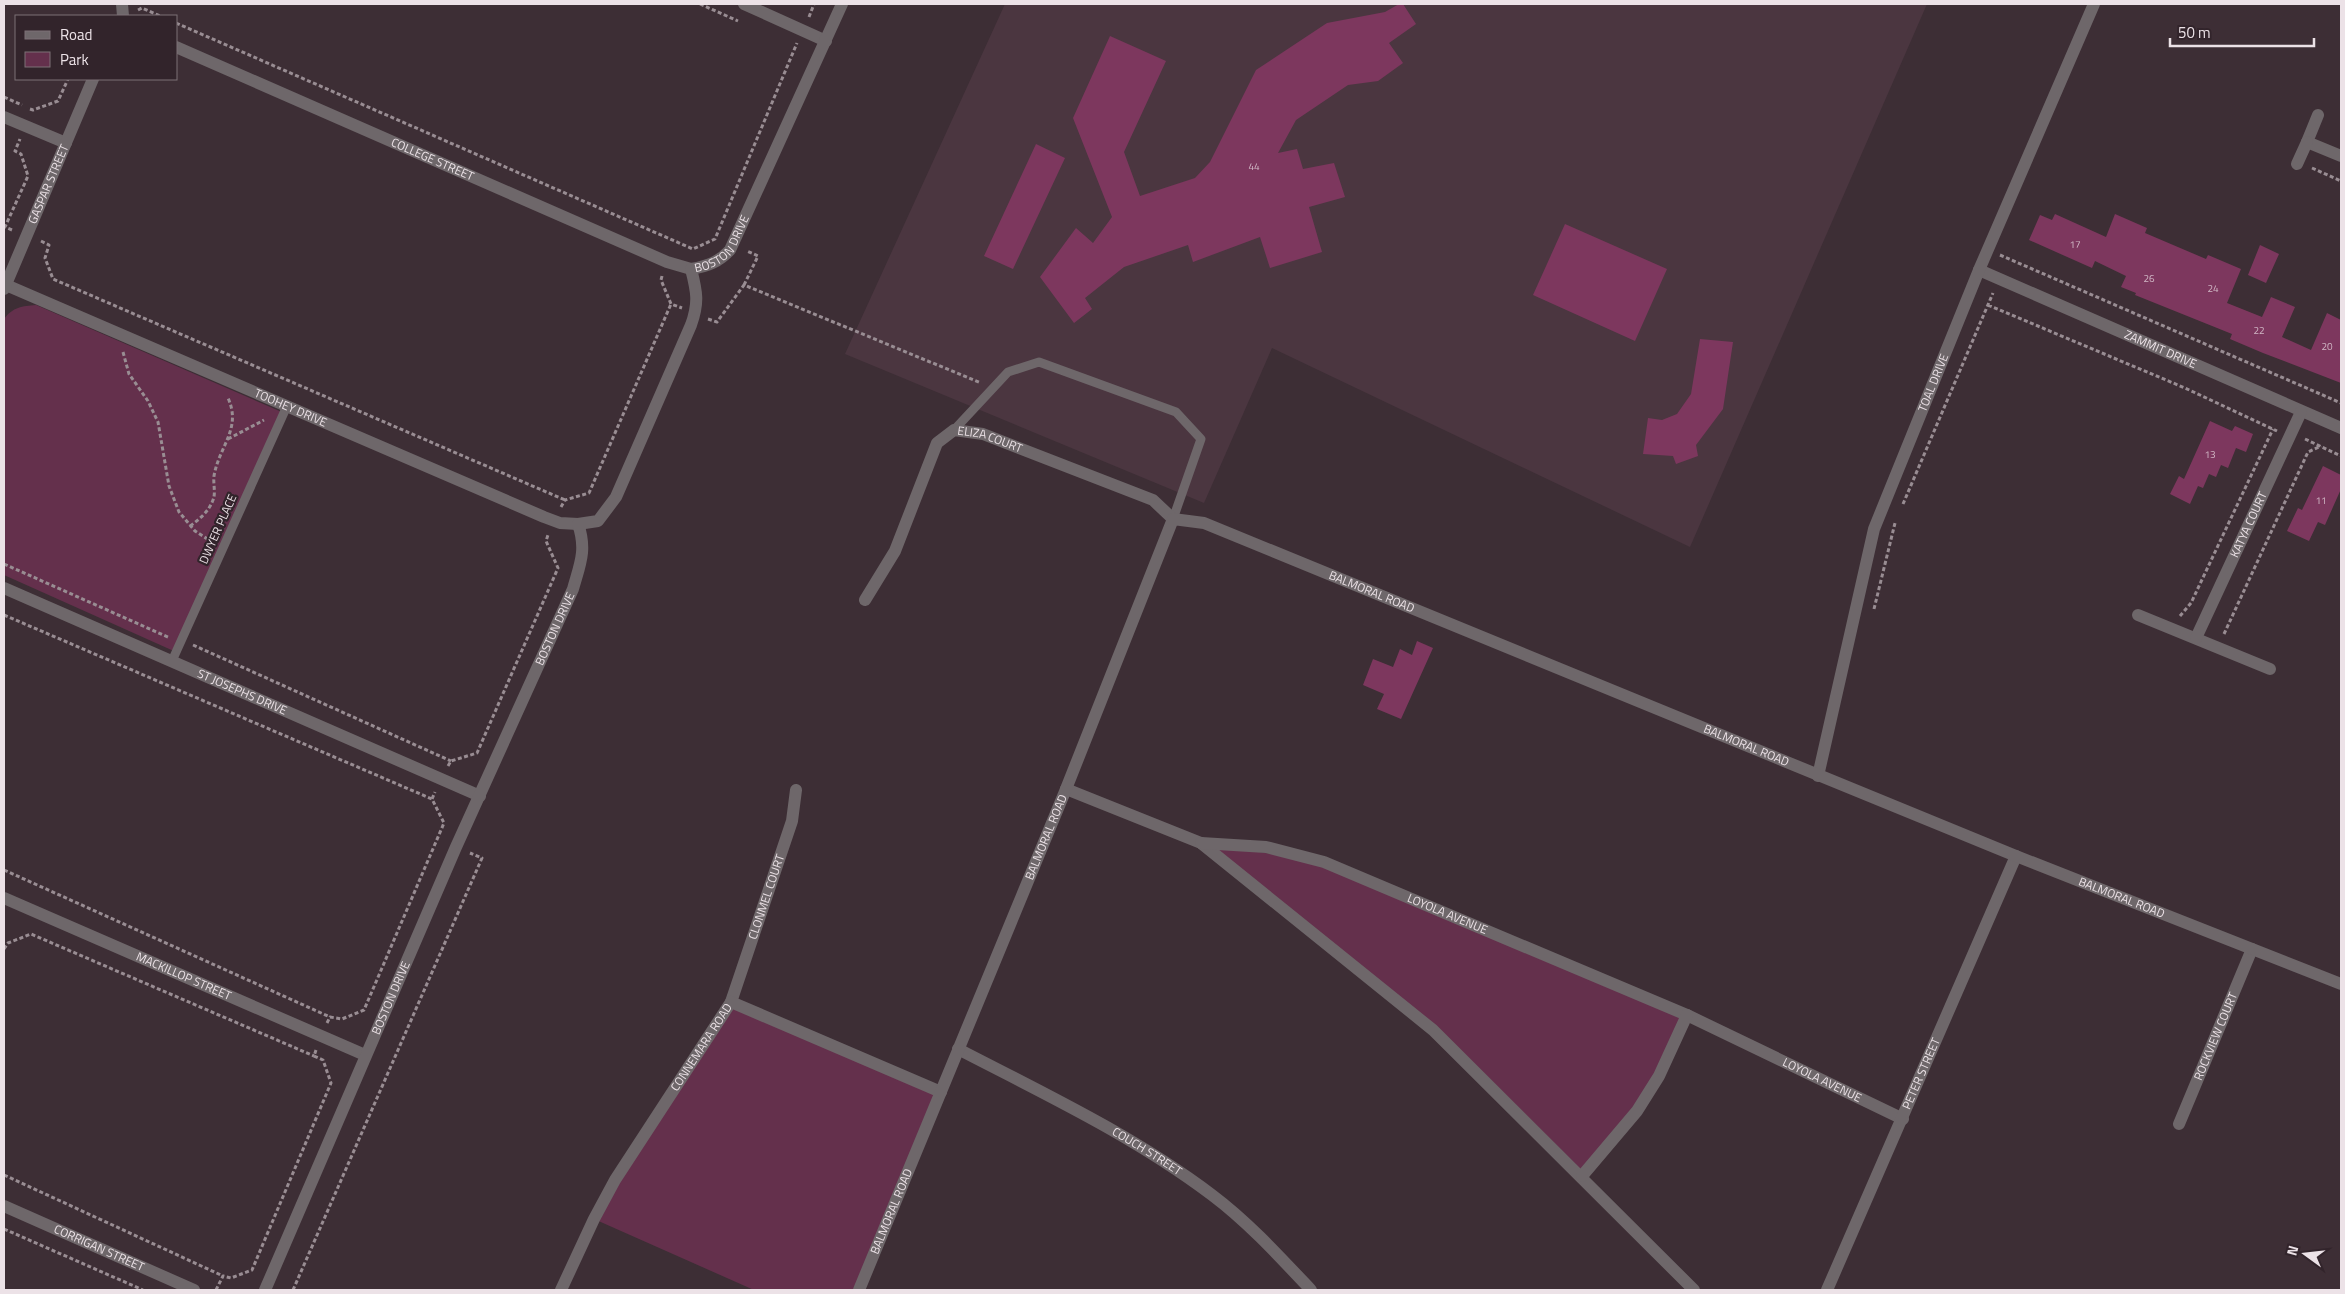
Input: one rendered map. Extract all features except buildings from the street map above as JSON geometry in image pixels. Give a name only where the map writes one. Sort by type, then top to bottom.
[{"type":"street","points":[[122,4],[128,14]]},
{"type":"street","points":[[744,4],[826,41]]},
{"type":"street","name":"BOSTON DRIVE","points":[[265,1290],[456,847],[573,589],[582,561],[584,540],[578,524],[598,521],[616,497],[695,313],[696,290],[691,269],[710,265],[722,259],[732,245],[842,4]]},
{"type":"street","name":"TOAL DRIVE","points":[[1818,776],[1874,529],[1979,270],[2094,4]]},
{"type":"street","name":"COLLEGE STREET","points":[[178,48],[668,262],[691,269]]},
{"type":"street","name":"GASPAR STREET","points":[[5,287],[93,80]]},
{"type":"street","points":[[2304,166],[2307,142],[2318,115]]},
{"type":"street","points":[[4,117],[66,143]]},
{"type":"street","points":[[2307,142],[2341,156]]},
{"type":"street","name":"ZAMMIT DRIVE","points":[[1979,270],[2341,428]]},
{"type":"street","name":"TOOHEY DRIVE","points":[[5,287],[554,521],[578,524]]},
{"type":"street","name":"KATYA COURT","points":[[2196,638],[2301,412]]},
{"type":"street","name":"ELIZA COURT","points":[[865,600],[895,550],[936,443],[954,430],[983,434],[1153,500],[1173,519]]},
{"type":"street","name":"BALMORAL ROAD","points":[[859,1290],[1066,789],[1173,519],[1204,523],[1818,776],[2341,984]]},
{"type":"street","name":"ST JOSEPHS DRIVE","points":[[4,588],[480,796]]},
{"type":"street","points":[[2138,615],[2270,669]]},
{"type":"street","name":"LOYOLA AVENUE","points":[[1066,789],[1201,843],[1433,1030],[1582,1176],[1694,1290]]},
{"type":"street","name":"CLONMEL COURT","points":[[731,1002],[792,821],[796,790]]},
{"type":"street","name":"LOYOLA AVENUE","points":[[1201,843],[1266,847],[1324,862],[1687,1014],[1903,1119]]},
{"type":"street","name":"PETER STREET","points":[[1827,1290],[2016,856]]},
{"type":"street","name":"MACKILLOP STREET","points":[[4,898],[365,1055]]},
{"type":"street","name":"ROCKVIEW COURT","points":[[2179,1124],[2252,949]]},
{"type":"street","name":"CONNEMARA ROAD","points":[[561,1290],[594,1219],[615,1180],[731,1002],[941,1092]]},
{"type":"street","points":[[1582,1176],[1637,1112],[1659,1076],[1687,1014]]},
{"type":"street","name":"COUCH STREET","points":[[958,1049],[1086,1115],[1174,1168],[1214,1196],[1278,1256],[1310,1290]]},
{"type":"street","name":"CORRIGAN STREET","points":[[4,1206],[194,1290]]},
{"type":"lane","points":[[954,430],[1008,372],[1038,362],[1176,412],[1201,439],[1173,519]]},
{"type":"lane","name":"DWYER PLACE","points":[[172,661],[286,408]]},
{"type":"path","points":[[178,25],[693,249],[715,240],[814,4]]},
{"type":"path","points":[[128,14],[142,8],[158,15]]},
{"type":"path","points":[[4,97],[33,110],[58,101],[68,80]]},
{"type":"path","points":[[33,110],[15,151],[21,154],[28,176],[5,229],[27,235],[48,245],[45,258],[53,279],[565,500],[589,493],[671,304],[661,280],[676,243]]},
{"type":"path","points":[[2304,166],[2341,181]]},
{"type":"path","points":[[671,304],[717,322],[744,285],[758,256],[732,245]]},
{"type":"path","points":[[1988,250],[2341,403]]},
{"type":"path","points":[[744,285],[993,388]]},
{"type":"path","points":[[1872,619],[1895,523],[1988,305],[2185,388],[2272,429],[2321,446],[2341,456]]},
{"type":"path","points":[[126,337],[123,351],[129,374],[148,401],[158,422],[169,486],[179,512],[195,531],[222,549]]},
{"type":"path","points":[[190,526],[203,516],[214,499],[214,477],[220,454],[230,432],[234,412],[225,392],[228,381]]},
{"type":"path","points":[[227,439],[286,408]]},
{"type":"path","points":[[2171,628],[2190,603],[2272,429]]},
{"type":"path","points":[[2218,647],[2308,452],[2321,446]]},
{"type":"path","points":[[4,564],[451,761],[477,753],[558,568],[546,541],[565,500]]},
{"type":"path","points":[[4,615],[432,800],[444,823],[364,1010],[342,1020],[330,1017],[4,870]]},
{"type":"path","points":[[432,800],[451,761]]},
{"type":"path","points":[[292,1290],[482,858],[438,838]]},
{"type":"path","points":[[4,949],[8,943],[31,934],[323,1060],[331,1083],[252,1270],[231,1278],[4,1175]]},
{"type":"path","points":[[314,1056],[330,1017]]},
{"type":"path","points":[[4,1229],[144,1290]]},
{"type":"path","points":[[216,1290],[223,1276]]},
{"type":"shaded area","points":[[1005,4],[1927,4],[1690,547],[1272,348],[1204,503],[845,354]]},
{"type":"green space","points":[[36,305],[284,413],[176,652],[4,575],[4,319],[18,308]]},
{"type":"green space","points":[[1201,843],[1324,862],[1687,1015],[1659,1076],[1582,1176],[1433,1030]]},
{"type":"green space","points":[[731,1002],[941,1092],[859,1290],[754,1290],[594,1219]]}]
